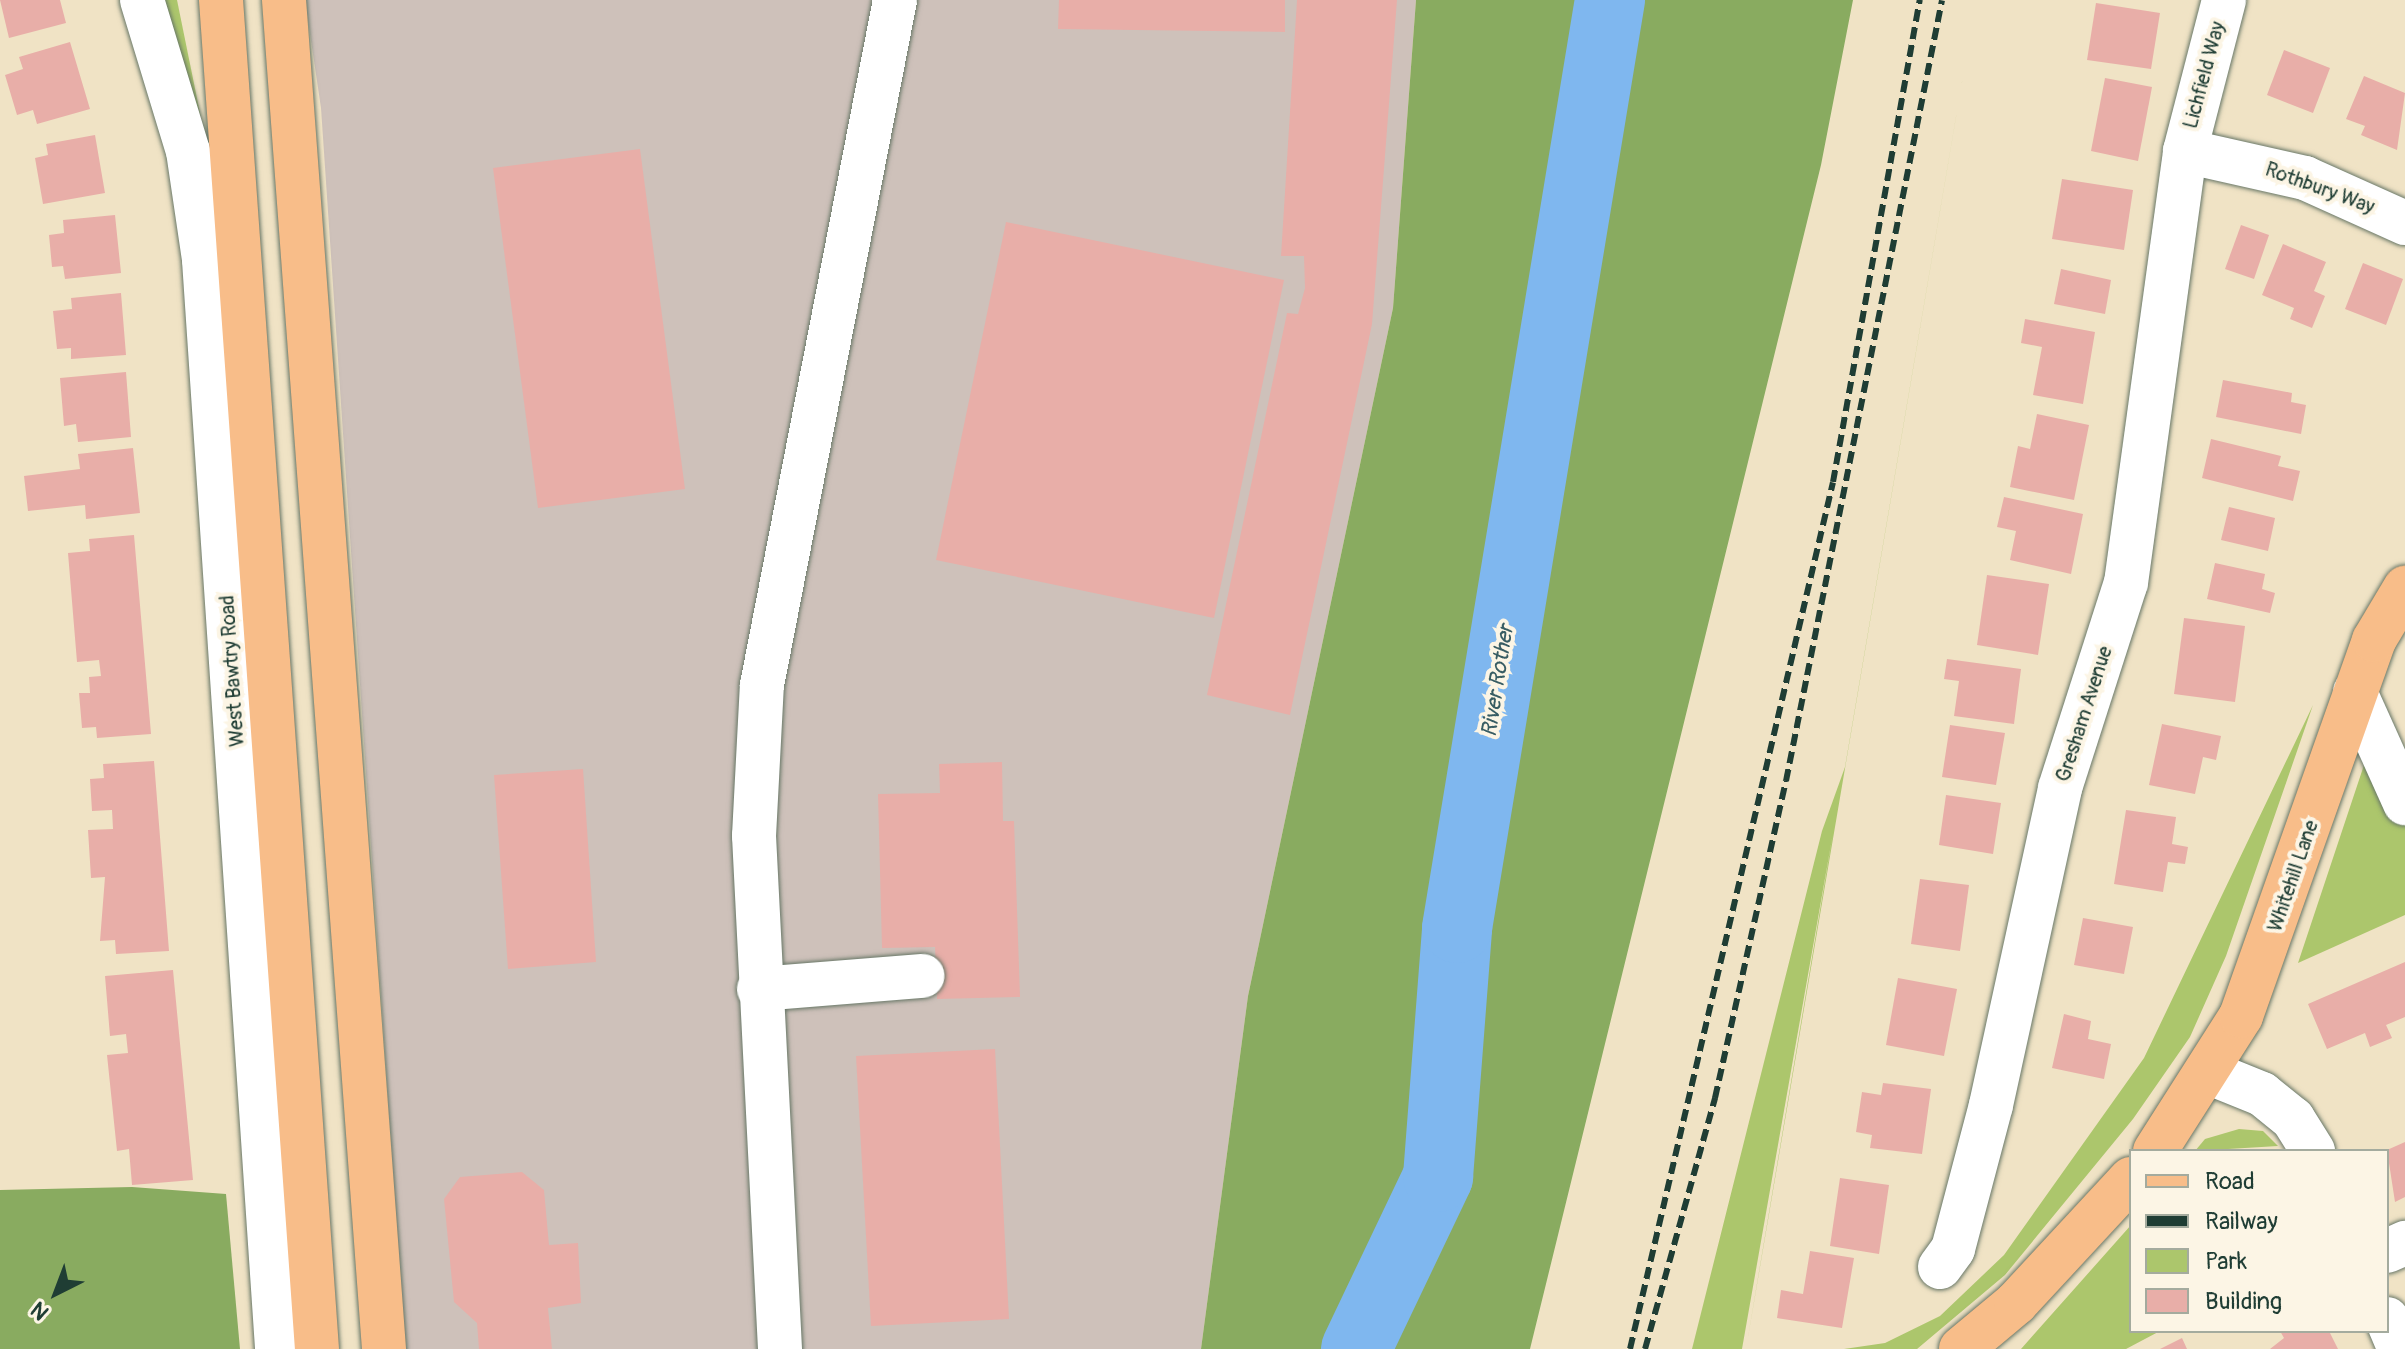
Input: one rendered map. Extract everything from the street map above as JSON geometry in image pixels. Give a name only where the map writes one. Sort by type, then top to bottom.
[{"type":"main road","name":"West Bawtry Road","points":[[221,0],[317,1349]]},
{"type":"main road","points":[[284,0],[384,1349]]},
{"type":"main road","name":"Whitehill Lane","points":[[2156,1149],[2210,1073],[2270,944],[2355,692],[2405,588]]},
{"type":"main road","points":[[1961,1349],[2016,1303],[2129,1181]]},
{"type":"street","name":"West Bawtry Road","points":[[142,0],[188,151],[204,260],[277,1349]]},
{"type":"street","points":[[780,1349],[759,989],[754,836],[762,685],[895,0]]},
{"type":"street","name":"Lichfield Way","points":[[2185,151],[2224,0]]},
{"type":"street","name":"Rothbury Way","points":[[2185,151],[2305,178],[2405,223]]},
{"type":"street","name":"Gresham Avenue","points":[[1940,1267],[1953,1249],[1991,1105],[2060,788],[2126,583],[2185,151]]},
{"type":"street","points":[[2355,692],[2405,803]]},
{"type":"street","points":[[759,989],[922,976]]},
{"type":"street","points":[[2210,1073],[2262,1094],[2293,1119],[2312,1149]]},
{"type":"street","points":[[2389,1324],[2400,1349]]},
{"type":"shaded area","points":[[305,0],[1416,0],[1393,308],[1248,996],[1201,1349],[405,1349],[321,108]]},
{"type":"green space","points":[[161,0],[177,0],[201,118]]},
{"type":"green space","points":[[1416,0],[1853,0],[1821,165],[1530,1349],[1201,1349],[1248,996],[1393,308]]},
{"type":"green space","points":[[1976,0],[1746,1349],[1833,833],[1742,1349],[1692,1349],[1822,831],[1845,767]]},
{"type":"green space","points":[[2313,705],[2226,956],[2190,1037],[2133,1119],[2005,1275],[1917,1349],[1844,1349],[1885,1343],[1940,1316],[2004,1255],[2144,1058]]},
{"type":"green space","points":[[2374,735],[2405,803],[2405,915],[2298,963]]},
{"type":"green space","points":[[2239,1129],[2263,1131],[2278,1146],[2197,1149],[2205,1139]]},
{"type":"green space","points":[[132,1187],[226,1194],[240,1349],[0,1349],[0,1190]]},
{"type":"green space","points":[[2129,1227],[2129,1333],[2156,1333],[2126,1349],[2021,1349]]},
{"type":"building","points":[[0,0],[60,0],[66,23],[9,38]]},
{"type":"building","points":[[1059,0],[1285,0],[1285,32],[1058,29]]},
{"type":"building","points":[[1297,0],[1397,0],[1372,324],[1290,715],[1207,695],[1287,313],[1298,314],[1305,288],[1304,256],[1281,256]]},
{"type":"building","points":[[2096,3],[2160,13],[2151,69],[2087,60]]},
{"type":"building","points":[[70,42],[90,109],[37,124],[33,110],[17,115],[5,75],[23,69],[19,57]]},
{"type":"building","points":[[2284,50],[2330,68],[2313,113],[2267,95]]},
{"type":"building","points":[[2364,76],[2405,93],[2397,150],[2361,135],[2365,126],[2346,119]]},
{"type":"building","points":[[2105,78],[2152,87],[2138,161],[2091,151]]},
{"type":"building","points":[[95,135],[105,193],[43,204],[35,158],[48,155],[46,144]]},
{"type":"building","points":[[640,149],[685,489],[538,508],[493,168]]},
{"type":"building","points":[[2062,179],[2133,190],[2124,250],[2052,239]]},
{"type":"building","points":[[115,215],[121,273],[65,279],[63,266],[52,267],[49,235],[64,233],[63,220]]},
{"type":"building","points":[[1006,222],[1284,280],[1214,618],[936,560]]},
{"type":"building","points":[[2241,225],[2269,235],[2254,279],[2225,269]]},
{"type":"building","points":[[2283,244],[2326,262],[2314,291],[2325,296],[2312,328],[2290,319],[2294,308],[2262,295]]},
{"type":"building","points":[[2363,263],[2403,279],[2386,325],[2345,309]]},
{"type":"building","points":[[2061,269],[2111,280],[2105,314],[2054,304]]},
{"type":"building","points":[[121,293],[126,355],[71,359],[71,348],[57,349],[53,311],[72,309],[71,298]]},
{"type":"building","points":[[2025,319],[2095,332],[2083,404],[2033,395],[2042,347],[2021,343]]},
{"type":"building","points":[[126,372],[131,437],[78,442],[76,424],[64,426],[60,378]]},
{"type":"building","points":[[2223,380],[2292,393],[2291,402],[2306,405],[2301,434],[2216,417]]},
{"type":"building","points":[[2037,414],[2089,425],[2074,500],[2010,487],[2018,446],[2030,449]]},
{"type":"building","points":[[2211,439],[2281,456],[2278,466],[2300,471],[2293,501],[2202,478]]},
{"type":"building","points":[[133,448],[140,513],[86,519],[85,505],[28,511],[24,476],[80,469],[78,454]]},
{"type":"building","points":[[2004,497],[2083,514],[2071,574],[2010,560],[2016,531],[1997,527]]},
{"type":"building","points":[[2229,507],[2275,518],[2268,551],[2221,540]]},
{"type":"building","points":[[134,535],[151,734],[97,738],[96,727],[82,728],[79,693],[90,693],[89,677],[101,676],[99,660],[77,662],[68,553],[90,551],[89,539]]},
{"type":"building","points":[[2215,563],[2265,574],[2262,589],[2275,593],[2270,613],[2207,599]]},
{"type":"building","points":[[1987,575],[2049,584],[2038,655],[1977,645]]},
{"type":"building","points":[[2184,618],[2245,626],[2235,702],[2174,694]]},
{"type":"building","points":[[1947,659],[2021,669],[2014,724],[1954,716],[1959,681],[1944,679]]},
{"type":"building","points":[[2162,724],[2221,736],[2216,760],[2203,757],[2195,794],[2149,785]]},
{"type":"building","points":[[1950,725],[2005,733],[1996,785],[1942,777]]},
{"type":"building","points":[[154,761],[169,951],[116,954],[115,940],[100,941],[105,877],[91,878],[88,830],[113,829],[112,810],[92,811],[90,779],[104,778],[103,764]]},
{"type":"building","points":[[1002,762],[1003,821],[1014,821],[1020,997],[937,999],[935,947],[882,948],[878,794],[940,793],[939,764]]},
{"type":"building","points":[[583,769],[596,962],[508,969],[494,775]]},
{"type":"building","points":[[1946,795],[2001,803],[1993,854],[1939,845]]},
{"type":"building","points":[[2126,810],[2176,817],[2172,844],[2188,847],[2185,864],[2168,862],[2163,892],[2114,884]]},
{"type":"building","points":[[1920,879],[1969,885],[1960,951],[1911,944]]},
{"type":"building","points":[[2083,918],[2133,927],[2124,974],[2074,965]]},
{"type":"building","points":[[2405,962],[2405,1017],[2386,1025],[2392,1038],[2370,1047],[2365,1033],[2327,1049],[2308,1004]]},
{"type":"building","points":[[173,970],[193,1180],[132,1185],[129,1149],[117,1151],[107,1055],[128,1053],[126,1034],[110,1036],[105,976]]},
{"type":"building","points":[[1898,978],[1957,989],[1944,1056],[1886,1045]]},
{"type":"building","points":[[2064,1014],[2091,1021],[2088,1039],[2111,1044],[2104,1079],[2052,1068]]},
{"type":"building","points":[[995,1049],[1009,1319],[871,1326],[856,1056]]},
{"type":"building","points":[[1883,1083],[1931,1089],[1922,1154],[1870,1148],[1872,1135],[1856,1132],[1862,1092],[1881,1095]]},
{"type":"building","points":[[2405,1142],[2405,1197],[2395,1202],[2389,1163],[2389,1149]]},
{"type":"building","points":[[522,1172],[544,1190],[549,1245],[578,1243],[581,1303],[548,1308],[552,1349],[479,1349],[477,1323],[454,1302],[444,1199],[460,1177]]},
{"type":"building","points":[[1840,1178],[1889,1185],[1879,1254],[1830,1246]]},
{"type":"building","points":[[1810,1251],[1854,1258],[1842,1328],[1777,1318],[1781,1290],[1803,1294]]},
{"type":"building","points":[[2281,1333],[2330,1333],[2338,1349],[2270,1349],[2284,1338]]},
{"type":"building","points":[[2182,1338],[2187,1349],[2160,1349]]},
{"type":"waterway","name":"River Rother","points":[[1356,1349],[1438,1177],[1457,928],[1610,0]]},
{"type":"railway","points":[[1630,1349],[1833,482],[1920,0]]},
{"type":"railway","points":[[1645,1349],[1715,1098],[1786,781],[1942,0]]}]
